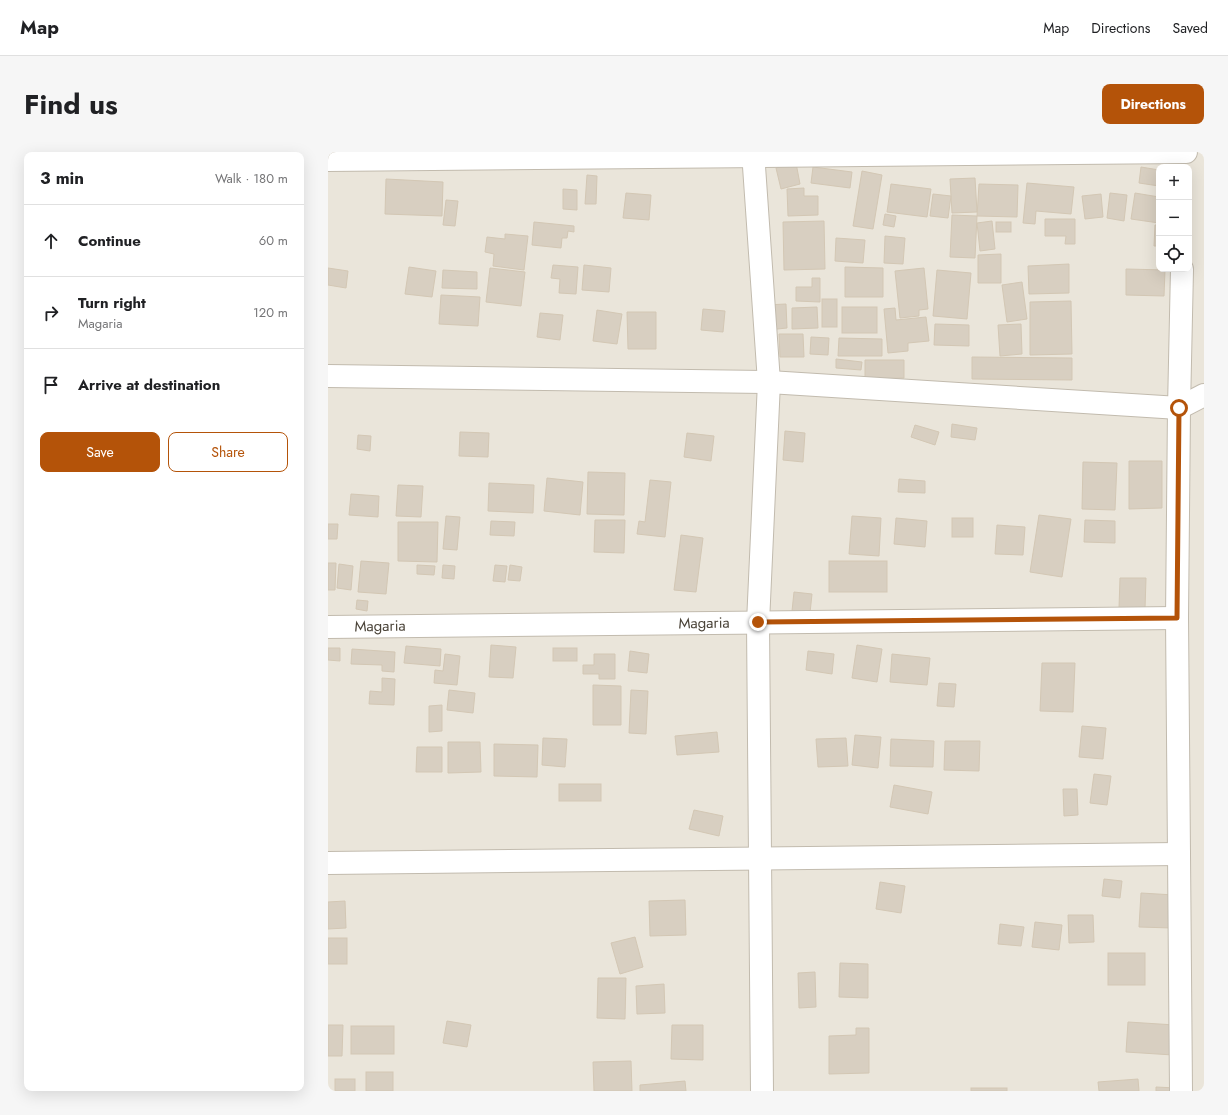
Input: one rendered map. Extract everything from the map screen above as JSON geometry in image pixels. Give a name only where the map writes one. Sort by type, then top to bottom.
[{"type":"street","points":[[328,160],[753,154],[1186,152],[1185,164]]},
{"type":"street","points":[[753,154],[769,382],[758,622],[762,1091]]},
{"type":"street","points":[[1181,1091],[1177,618],[1182,272]]},
{"type":"street","points":[[328,376],[769,382],[1179,408],[1204,395]]},
{"type":"street","name":"Magaria","points":[[328,626],[1177,618]]},
{"type":"street","points":[[328,862],[1179,854]]},
{"type":"shaded area","points":[[328,152],[1204,152],[1204,1091],[328,1091]]},
{"type":"building","points":[[796,163],[800,184],[781,189],[776,168]]},
{"type":"building","points":[[813,167],[852,172],[850,188],[811,183]]},
{"type":"building","points":[[1141,167],[1156,170],[1156,186],[1139,183]]},
{"type":"building","points":[[862,171],[882,175],[873,229],[853,226]]},
{"type":"building","points":[[587,175],[597,176],[596,204],[585,204]]},
{"type":"building","points":[[975,178],[977,212],[952,213],[950,179]]},
{"type":"building","points":[[386,179],[443,182],[442,216],[385,214]]},
{"type":"building","points":[[1027,183],[1074,187],[1071,214],[1036,211],[1035,224],[1023,223]]},
{"type":"building","points":[[891,184],[931,189],[927,217],[887,212]]},
{"type":"building","points":[[979,184],[1018,185],[1017,217],[977,216]]},
{"type":"building","points":[[804,188],[804,196],[818,196],[818,215],[788,216],[787,189]]},
{"type":"building","points":[[563,189],[577,190],[577,210],[563,209]]},
{"type":"building","points":[[626,193],[651,195],[649,220],[623,218]]},
{"type":"building","points":[[1110,193],[1127,195],[1124,221],[1107,218]]},
{"type":"building","points":[[1135,193],[1156,196],[1156,223],[1131,219]]},
{"type":"building","points":[[933,194],[951,196],[948,218],[930,216]]},
{"type":"building","points":[[1101,194],[1103,217],[1085,219],[1082,196]]},
{"type":"building","points":[[446,200],[458,201],[455,226],[443,225]]},
{"type":"building","points":[[885,214],[896,216],[894,227],[883,225]]},
{"type":"building","points":[[952,215],[977,216],[975,258],[950,257]]},
{"type":"building","points":[[1045,219],[1075,219],[1075,244],[1065,244],[1066,236],[1045,236]]},
{"type":"building","points":[[824,221],[825,269],[784,270],[783,222]]},
{"type":"building","points":[[992,221],[995,249],[980,251],[977,223]]},
{"type":"building","points":[[534,222],[574,226],[574,232],[568,231],[567,238],[562,238],[561,248],[532,245]]},
{"type":"building","points":[[996,222],[1011,222],[1011,232],[996,232]]},
{"type":"building","points":[[1155,225],[1156,225],[1156,246],[1154,246]]},
{"type":"building","points":[[505,234],[528,236],[524,270],[493,266],[494,254],[485,252],[487,237],[505,239]]},
{"type":"building","points":[[885,236],[905,238],[903,264],[884,263]]},
{"type":"building","points":[[836,238],[865,240],[863,263],[835,261]]},
{"type":"building","points":[[1001,254],[1001,283],[978,283],[978,255]]},
{"type":"building","points":[[1069,264],[1069,293],[1029,294],[1028,266]]},
{"type":"building","points":[[553,265],[578,267],[576,294],[559,293],[560,279],[551,278]]},
{"type":"building","points":[[584,265],[611,268],[609,292],[582,290]]},
{"type":"building","points":[[409,267],[436,271],[432,297],[405,294]]},
{"type":"building","points":[[845,267],[883,268],[883,297],[845,297]]},
{"type":"building","points":[[328,268],[348,271],[346,288],[328,285]]},
{"type":"building","points":[[490,268],[525,272],[521,306],[486,302]]},
{"type":"building","points":[[924,268],[928,309],[919,310],[919,316],[900,318],[895,271]]},
{"type":"building","points":[[1126,269],[1156,270],[1156,272],[1165,272],[1164,296],[1126,295]]},
{"type":"building","points":[[443,270],[477,272],[477,289],[442,288]]},
{"type":"building","points":[[937,270],[971,273],[967,319],[933,316]]},
{"type":"building","points":[[812,278],[820,278],[820,302],[796,301],[796,287],[812,287]]},
{"type":"building","points":[[1022,282],[1027,319],[1007,322],[1002,285]]},
{"type":"building","points":[[441,295],[480,297],[478,326],[439,324]]},
{"type":"building","points":[[822,299],[837,299],[837,327],[822,327]]},
{"type":"building","points":[[1071,301],[1072,354],[1030,355],[1030,302]]},
{"type":"building","points":[[786,304],[787,328],[768,330],[766,305]]},
{"type":"building","points":[[817,307],[818,328],[792,329],[792,308]]},
{"type":"building","points":[[842,307],[877,307],[877,333],[842,333]]},
{"type":"building","points":[[895,308],[896,320],[926,317],[929,341],[908,343],[908,351],[888,353],[884,309]]},
{"type":"building","points":[[703,309],[725,311],[723,332],[701,330]]},
{"type":"building","points":[[597,310],[622,314],[617,344],[593,341]]},
{"type":"building","points":[[627,312],[656,312],[656,349],[628,349]]},
{"type":"building","points":[[540,313],[563,315],[560,340],[537,337]]},
{"type":"building","points":[[935,324],[969,325],[969,346],[934,345]]},
{"type":"building","points":[[1021,324],[1022,354],[1000,356],[998,325]]},
{"type":"building","points":[[779,334],[803,334],[804,357],[780,357]]},
{"type":"building","points":[[811,337],[829,338],[828,355],[810,354]]},
{"type":"building","points":[[839,338],[882,339],[882,356],[838,356]]},
{"type":"building","points":[[972,357],[1072,358],[1072,380],[972,379]]},
{"type":"building","points":[[836,359],[862,362],[861,370],[836,368]]},
{"type":"building","points":[[865,360],[904,360],[904,378],[865,379]]},
{"type":"building","points":[[952,424],[977,428],[975,440],[951,437]]},
{"type":"building","points":[[915,425],[939,432],[935,445],[911,437]]},
{"type":"building","points":[[785,431],[805,433],[803,462],[783,460]]},
{"type":"building","points":[[460,432],[489,433],[488,457],[459,456]]},
{"type":"building","points":[[687,433],[714,436],[711,461],[684,457]]},
{"type":"building","points":[[358,435],[371,436],[370,451],[357,449]]},
{"type":"building","points":[[1129,461],[1162,461],[1162,508],[1129,509]]},
{"type":"building","points":[[1083,462],[1117,463],[1115,510],[1082,509]]},
{"type":"building","points":[[588,472],[625,473],[624,515],[587,514]]},
{"type":"building","points":[[547,478],[583,482],[580,515],[544,511]]},
{"type":"building","points":[[899,479],[925,481],[925,493],[898,492]]},
{"type":"building","points":[[650,480],[671,482],[665,537],[637,534],[639,521],[645,522]]},
{"type":"building","points":[[489,483],[534,485],[533,513],[488,511]]},
{"type":"building","points":[[398,485],[423,486],[421,517],[396,516]]},
{"type":"building","points":[[351,494],[379,496],[378,517],[349,515]]},
{"type":"building","points":[[1039,515],[1071,519],[1062,577],[1030,572]]},
{"type":"building","points":[[446,516],[460,517],[457,550],[443,549]]},
{"type":"building","points":[[852,516],[881,518],[879,556],[849,554]]},
{"type":"building","points":[[896,518],[927,521],[925,547],[894,544]]},
{"type":"building","points":[[952,518],[973,518],[973,537],[952,537]]},
{"type":"building","points":[[595,520],[625,520],[624,553],[594,552]]},
{"type":"building","points":[[1085,520],[1115,521],[1115,543],[1084,542]]},
{"type":"building","points":[[491,521],[515,522],[514,536],[490,535]]},
{"type":"building","points":[[398,522],[438,522],[437,562],[398,561]]},
{"type":"building","points":[[328,524],[338,524],[337,539],[328,539]]},
{"type":"building","points":[[997,525],[1025,527],[1023,555],[995,554]]},
{"type":"building","points":[[681,535],[703,538],[696,592],[674,590]]},
{"type":"building","points":[[361,561],[389,563],[386,594],[358,592]]},
{"type":"building","points":[[829,561],[887,561],[887,592],[829,592]]},
{"type":"building","points":[[328,563],[336,563],[335,590],[328,590]]},
{"type":"building","points":[[339,564],[353,566],[351,590],[337,588]]},
{"type":"building","points":[[417,565],[435,566],[434,575],[417,574]]},
{"type":"building","points":[[443,565],[455,566],[454,579],[442,578]]},
{"type":"building","points":[[495,565],[507,566],[505,582],[493,581]]},
{"type":"building","points":[[510,565],[522,567],[520,581],[508,580]]},
{"type":"building","points":[[1120,578],[1146,578],[1145,609],[1119,608]]},
{"type":"building","points":[[794,592],[812,594],[810,613],[792,611]]},
{"type":"building","points":[[357,600],[368,601],[367,611],[356,609]]},
{"type":"building","points":[[491,645],[516,647],[513,678],[489,677]]},
{"type":"building","points":[[857,645],[882,649],[877,682],[852,678]]},
{"type":"building","points":[[406,646],[441,649],[440,666],[404,663]]},
{"type":"building","points":[[328,648],[340,648],[340,661],[328,660]]},
{"type":"building","points":[[553,648],[577,648],[577,661],[553,661]]},
{"type":"building","points":[[352,649],[395,652],[394,672],[382,671],[382,665],[351,664]]},
{"type":"building","points":[[630,651],[649,654],[647,673],[628,671]]},
{"type":"building","points":[[808,651],[834,654],[832,674],[806,670]]},
{"type":"building","points":[[445,654],[460,656],[457,685],[434,683],[435,670],[443,671]]},
{"type":"building","points":[[594,654],[615,654],[615,679],[599,679],[599,674],[583,674],[583,665],[594,665]]},
{"type":"building","points":[[892,654],[930,658],[927,685],[890,682]]},
{"type":"building","points":[[1042,663],[1075,663],[1073,712],[1040,711]]},
{"type":"building","points":[[382,678],[395,679],[394,705],[369,704],[370,691],[382,692]]},
{"type":"building","points":[[939,683],[956,684],[954,707],[937,706]]},
{"type":"building","points":[[593,685],[621,686],[621,725],[593,725]]},
{"type":"building","points":[[449,690],[475,693],[473,713],[447,710]]},
{"type":"building","points":[[631,690],[648,691],[646,734],[629,733]]},
{"type":"building","points":[[442,705],[442,731],[429,732],[429,706]]},
{"type":"building","points":[[1082,726],[1106,728],[1103,759],[1079,757]]},
{"type":"building","points":[[717,732],[719,752],[677,755],[675,736]]},
{"type":"building","points":[[855,735],[881,737],[878,768],[852,765]]},
{"type":"building","points":[[543,738],[567,739],[565,767],[542,765]]},
{"type":"building","points":[[846,738],[848,766],[818,767],[816,739]]},
{"type":"building","points":[[891,739],[934,741],[933,767],[890,766]]},
{"type":"building","points":[[945,741],[980,741],[979,771],[944,770]]},
{"type":"building","points":[[448,742],[480,742],[481,772],[448,773]]},
{"type":"building","points":[[494,744],[538,745],[537,777],[494,776]]},
{"type":"building","points":[[417,747],[442,747],[442,772],[416,772]]},
{"type":"building","points":[[1094,774],[1111,776],[1107,805],[1090,803]]},
{"type":"building","points":[[559,784],[601,784],[601,801],[559,801]]},
{"type":"building","points":[[894,785],[932,792],[928,814],[890,807]]},
{"type":"building","points":[[1063,789],[1077,789],[1078,815],[1064,816]]},
{"type":"building","points":[[694,810],[723,816],[719,836],[689,829]]},
{"type":"building","points":[[1104,879],[1122,881],[1120,898],[1102,896]]},
{"type":"building","points":[[880,882],[905,886],[901,913],[876,909]]},
{"type":"building","points":[[1141,893],[1174,895],[1172,928],[1139,927]]},
{"type":"building","points":[[685,900],[686,935],[650,936],[649,901]]},
{"type":"building","points":[[345,901],[346,928],[328,929],[328,902]]},
{"type":"building","points":[[1068,915],[1093,915],[1094,942],[1069,943]]},
{"type":"building","points":[[1035,922],[1062,925],[1059,950],[1032,947]]},
{"type":"building","points":[[1000,924],[1024,927],[1021,946],[998,944]]},
{"type":"building","points":[[635,937],[643,967],[620,974],[611,943]]},
{"type":"building","points":[[328,938],[347,938],[347,964],[328,964]]},
{"type":"building","points":[[1108,953],[1145,953],[1145,985],[1108,985]]},
{"type":"building","points":[[840,963],[868,964],[868,998],[839,997]]},
{"type":"building","points":[[815,972],[816,1007],[799,1008],[798,973]]},
{"type":"building","points":[[598,978],[626,978],[625,1019],[597,1018]]},
{"type":"building","points":[[664,984],[665,1013],[637,1014],[636,986]]},
{"type":"building","points":[[447,1021],[471,1025],[467,1047],[443,1043]]},
{"type":"building","points":[[1128,1022],[1175,1025],[1173,1055],[1126,1052]]},
{"type":"building","points":[[328,1025],[343,1025],[342,1056],[328,1056]]},
{"type":"building","points":[[672,1025],[703,1025],[703,1060],[671,1059]]},
{"type":"building","points":[[351,1026],[394,1026],[394,1054],[351,1054]]},
{"type":"building","points":[[856,1028],[869,1028],[869,1073],[829,1074],[829,1036],[856,1035]]},
{"type":"building","points":[[631,1061],[632,1091],[594,1091],[593,1062]]},
{"type":"building","points":[[366,1072],[393,1072],[393,1091],[366,1091]]},
{"type":"building","points":[[335,1079],[355,1079],[355,1091],[335,1091]]},
{"type":"building","points":[[1138,1079],[1139,1091],[1099,1091],[1098,1082]]},
{"type":"building","points":[[685,1081],[686,1091],[640,1091],[640,1085]]},
{"type":"building","points":[[1156,1087],[1176,1088],[1176,1091],[1156,1091]]},
{"type":"building","points":[[971,1088],[1007,1088],[1007,1091],[971,1091]]},
{"type":"route","points":[[758,622],[1177,618],[1179,408]]}]
